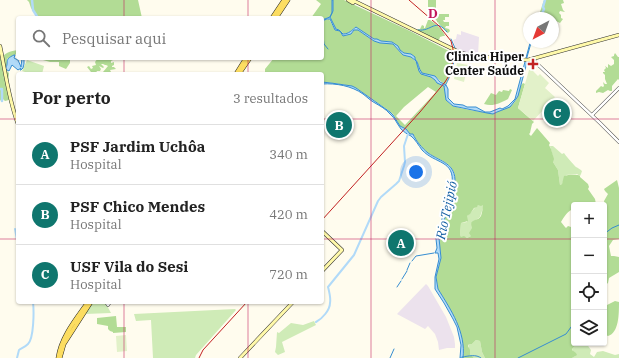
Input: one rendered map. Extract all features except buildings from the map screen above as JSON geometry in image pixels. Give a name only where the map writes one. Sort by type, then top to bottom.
[{"type":"main road","points":[[273,16],[284,0]]},
{"type":"main road","points":[[277,16],[288,0]]},
{"type":"main road","points":[[348,0],[461,55],[470,57],[526,60],[619,36]]},
{"type":"main road","points":[[352,0],[461,53],[480,57]]},
{"type":"main road","points":[[0,47],[16,119]]},
{"type":"main road","points":[[238,72],[247,60]]},
{"type":"main road","points":[[241,72],[243,66]]},
{"type":"main road","points":[[324,233],[342,250],[324,269]]},
{"type":"main road","points":[[58,358],[62,341],[87,304]]},
{"type":"main road","points":[[58,358],[66,341],[90,304]]},
{"type":"main road","points":[[240,358],[291,304]]},
{"type":"street","points":[[532,59],[619,142]]},
{"type":"street","points":[[592,115],[619,88]]},
{"type":"shaded area","points":[[461,31],[479,37],[478,55],[456,49],[453,40],[456,39],[457,34],[461,35]]},
{"type":"shaded area","points":[[426,284],[446,317],[454,337],[455,348],[439,350],[435,334],[428,326],[425,329],[397,314]]},
{"type":"green space","points":[[27,0],[138,0],[142,16],[37,16]]},
{"type":"green space","points":[[316,0],[344,0],[455,54],[452,71],[445,85],[435,76],[422,73],[415,57],[404,53],[392,42],[374,39],[356,27],[350,32],[344,34],[335,28],[330,17],[324,19],[324,16],[312,16],[321,4]]},
{"type":"green space","points":[[428,0],[436,0],[435,15],[449,14],[449,17],[445,17],[445,20],[443,20],[444,22],[449,22],[449,26],[446,26],[445,28],[449,29],[450,31],[448,33],[428,12]]},
{"type":"green space","points":[[544,0],[563,0],[564,3],[561,4],[565,12],[540,12]]},
{"type":"green space","points":[[559,13],[563,19],[559,22]]},
{"type":"green space","points":[[329,19],[335,30],[340,31],[343,36],[351,34],[355,29],[374,41],[393,44],[403,55],[411,57],[417,63],[421,73],[431,77],[436,82],[444,86],[446,100],[453,106],[486,113],[498,112],[515,102],[521,85],[523,83],[525,84],[518,108],[534,122],[529,134],[531,136],[537,128],[550,143],[549,145],[554,159],[553,162],[558,170],[560,185],[562,184],[564,176],[579,175],[588,184],[588,189],[596,202],[571,202],[571,210],[568,212],[561,222],[566,228],[568,226],[571,227],[571,346],[575,346],[572,350],[577,355],[572,358],[485,358],[480,341],[476,340],[468,346],[470,356],[474,358],[463,358],[462,339],[459,330],[452,313],[438,289],[436,277],[441,258],[439,238],[455,183],[455,176],[450,166],[425,150],[413,134],[410,134],[406,129],[400,126],[393,114],[356,88],[324,82],[324,72],[265,72],[265,69],[272,60],[324,60],[324,20]],"holes":[[[428,87],[436,92],[405,125],[396,116],[404,107]],[[478,205],[483,205],[480,218],[472,221],[471,223],[472,228],[469,233],[471,236],[467,238],[464,236],[461,237],[461,223],[468,221],[467,216],[474,208]]]},
{"type":"green space","points":[[428,20],[439,27],[445,36],[440,37],[439,40],[437,40],[417,31],[422,25],[425,28]]},
{"type":"green space","points":[[16,50],[16,54],[7,59],[7,67],[5,69],[9,73],[8,83],[10,104],[9,100],[5,101],[2,98],[0,101],[0,60],[3,56]]},
{"type":"green space","points":[[615,53],[619,57],[619,80],[618,79],[612,86],[612,91],[608,90],[603,93],[596,93],[601,86],[604,86],[603,82],[607,84],[603,72],[605,72],[605,66],[608,68],[608,64],[611,66],[614,64],[614,60],[611,57],[614,56]]},
{"type":"green space","points":[[27,60],[44,66],[42,72],[22,71]]},
{"type":"green space","points":[[43,60],[70,60],[70,63],[66,69],[59,66],[59,62]]},
{"type":"green space","points":[[96,60],[113,60],[111,61],[111,63],[114,62],[112,67],[116,69],[110,70],[111,72],[103,72],[108,66],[101,64],[104,67],[99,66],[101,69],[100,71],[91,72],[87,67],[89,66],[91,69],[93,68],[92,66],[96,65],[95,62]]},
{"type":"green space","points":[[457,63],[468,65],[464,82],[454,79]]},
{"type":"green space","points":[[533,68],[535,69],[533,71],[538,76],[540,74],[549,83],[545,88],[555,97],[533,121],[518,108],[529,70]]},
{"type":"green space","points":[[510,89],[512,90],[508,99],[493,105],[484,104],[491,93],[496,95],[499,91],[509,91]]},
{"type":"green space","points":[[550,146],[553,146],[562,154],[564,153],[576,167],[582,171],[580,176],[577,174],[566,175],[562,184],[560,185],[558,170],[553,162]]},
{"type":"green space","points":[[617,180],[619,188],[619,239],[613,240],[609,246],[611,256],[619,257],[619,272],[609,278],[607,284],[607,202],[604,201],[608,194],[604,189]]},
{"type":"green space","points":[[478,205],[484,205],[480,217],[471,224],[471,236],[467,238],[461,237],[461,223],[467,222],[467,216]]},
{"type":"green space","points":[[615,301],[619,302],[618,322],[612,334],[608,336],[607,336],[607,305]]},
{"type":"green space","points":[[91,304],[106,304],[111,313],[85,314]]},
{"type":"green space","points":[[236,310],[195,358],[153,358],[151,320],[136,321],[134,314]]},
{"type":"green space","points":[[116,316],[117,327],[126,327],[126,332],[113,333],[108,329],[108,326],[97,324],[97,318]]},
{"type":"green space","points":[[314,321],[316,325],[282,342],[285,352],[278,355],[275,352],[277,332],[279,333],[291,323],[303,325]]},
{"type":"green space","points":[[126,335],[127,351],[117,352],[116,336]]},
{"type":"green space","points":[[476,340],[480,341],[485,358],[474,358],[470,356],[469,344],[472,344]]},
{"type":"green space","points":[[575,346],[588,346],[591,350],[590,354],[594,357],[597,352],[603,351],[615,355],[619,354],[619,358],[572,358],[575,356],[572,349]]},
{"type":"water","points":[[332,0],[333,0],[333,11],[332,13]]},
{"type":"water","points":[[330,17],[336,29],[340,31],[335,30],[330,19],[324,19]]},
{"type":"water","points":[[356,27],[374,39],[392,42],[404,53],[411,54],[415,57],[422,73],[435,76],[440,82],[446,85],[448,89],[448,98],[454,104],[467,107],[476,107],[485,112],[490,112],[500,108],[502,109],[508,106],[515,99],[530,48],[518,96],[510,107],[493,114],[453,106],[446,100],[444,86],[437,83],[431,77],[421,74],[416,61],[411,57],[403,55],[393,44],[374,41],[358,30],[354,30],[351,34],[343,36],[340,31],[345,34]]},
{"type":"water","points":[[15,55],[14,58],[18,60],[21,67],[22,60],[24,60],[23,68],[21,70],[21,68],[18,70],[12,65],[9,71],[5,69],[9,58]]},
{"type":"water","name":"Rio Tejipió","points":[[324,82],[352,86],[390,112],[400,126],[406,129],[410,134],[413,134],[421,147],[447,164],[453,171],[455,183],[439,238],[441,258],[436,277],[438,289],[460,330],[463,358],[460,358],[461,345],[457,327],[435,289],[435,277],[439,259],[438,253],[435,253],[437,248],[436,239],[452,184],[452,176],[450,171],[443,163],[422,150],[412,137],[401,129],[393,117],[383,108],[359,91],[349,87],[324,84]]},
{"type":"waterway","points":[[32,0],[33,10],[37,16]]},
{"type":"waterway","points":[[543,12],[545,0]]},
{"type":"waterway","points":[[418,30],[427,29],[436,25],[443,28],[447,32]]},
{"type":"waterway","points":[[451,39],[455,48]]},
{"type":"waterway","points":[[324,44],[328,49]]},
{"type":"waterway","points":[[445,86],[452,70],[455,54]]},
{"type":"waterway","points":[[0,89],[2,89],[2,101]]},
{"type":"waterway","points":[[316,322],[321,319],[330,306],[328,287],[354,255],[378,201],[399,181],[405,162],[404,146],[408,134]]},
{"type":"waterway","points":[[607,232],[619,225]]},
{"type":"waterway","points":[[15,229],[16,234]]},
{"type":"waterway","points":[[412,261],[416,256],[434,253]]},
{"type":"waterway","points":[[407,270],[410,263]]},
{"type":"waterway","points":[[402,279],[407,271]]},
{"type":"waterway","points":[[397,287],[401,281]]},
{"type":"waterway","points":[[17,358],[19,350],[25,347],[30,341],[33,304]]},
{"type":"waterway","points":[[518,358],[566,334],[571,327]]},
{"type":"waterway","points":[[390,358],[394,349]]},
{"type":"waterway","points":[[462,357],[475,356],[481,358]]},
{"type":"tram line","points":[[324,218],[420,112],[450,74],[453,57],[451,41],[439,26],[409,0]]},
{"type":"tram line","points":[[199,358],[203,350],[245,304]]},
{"type":"place","name":"Clinica Hiper Center Saúde","points":[[533,64]]},
{"type":"place","name":"USF Vila do Sesi","points":[[557,113]]},
{"type":"place","name":"PSF Chico Mendes","points":[[339,125]]},
{"type":"place","name":"PSF Jardim Uchôa","points":[[401,243]]}]
